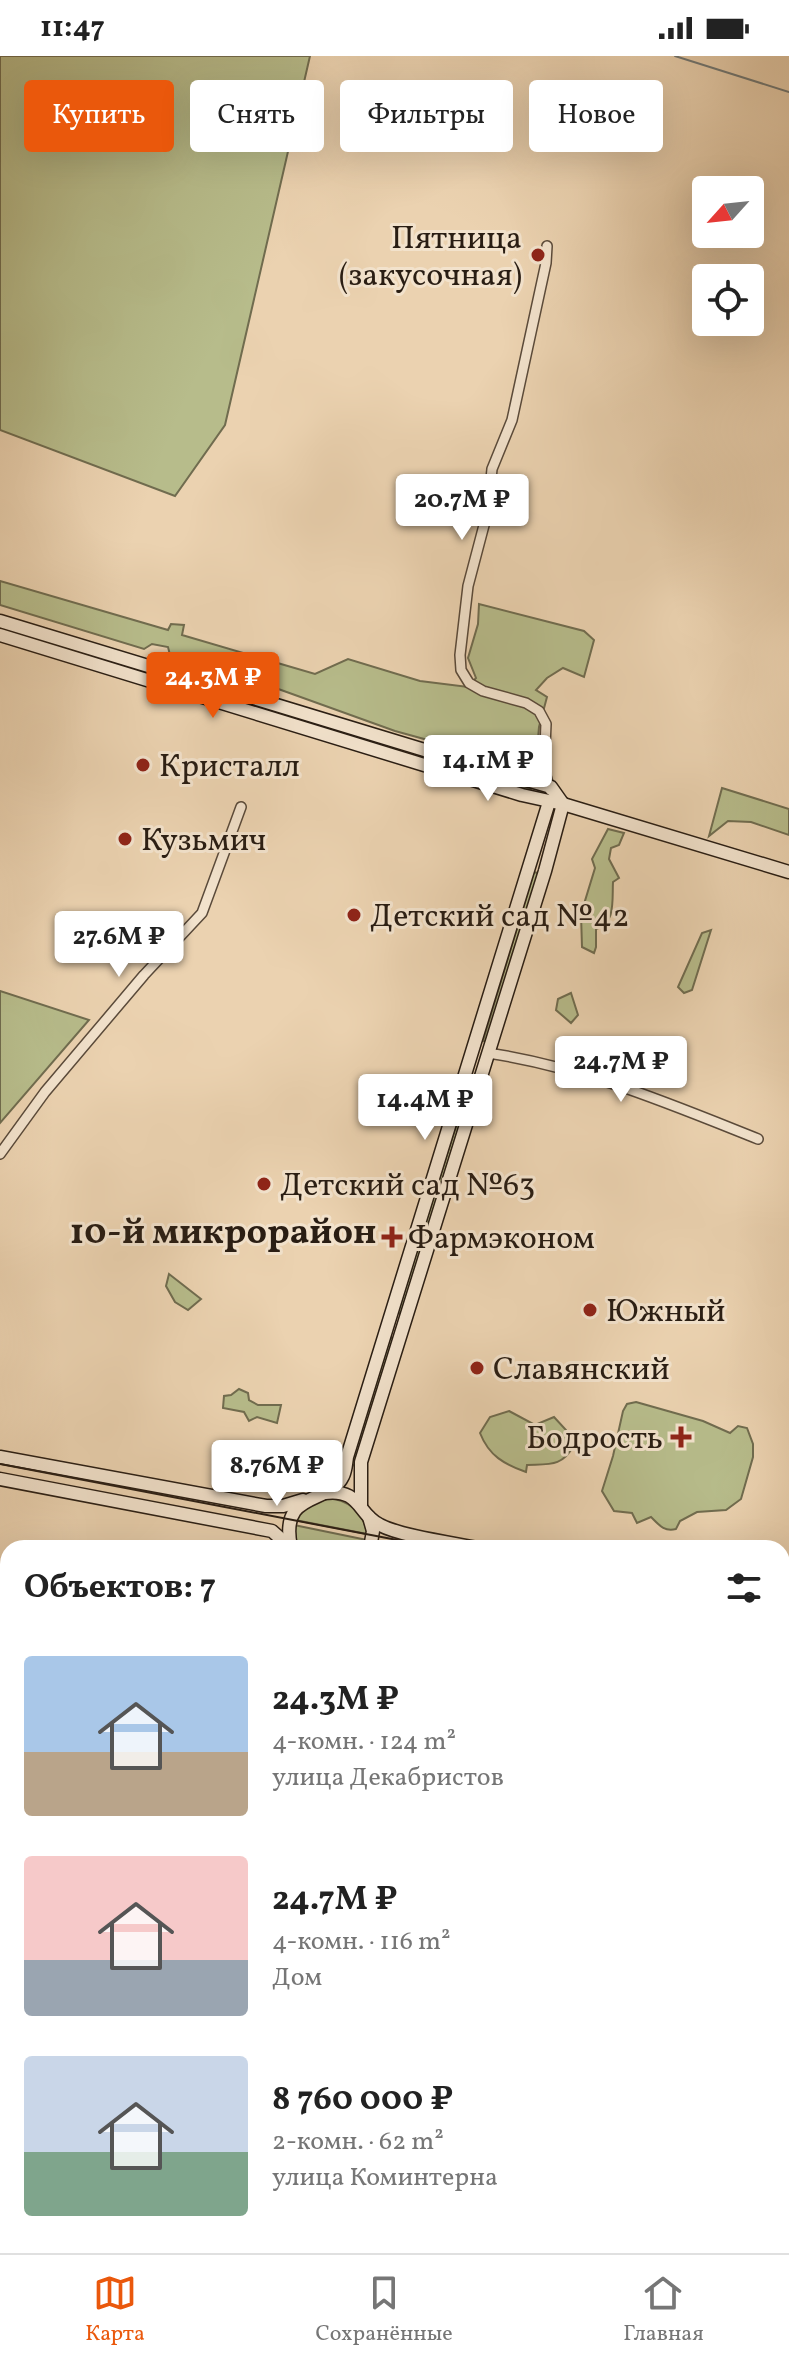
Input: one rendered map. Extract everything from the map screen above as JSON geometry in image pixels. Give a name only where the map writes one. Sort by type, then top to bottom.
[{"type":"street","points":[[361,1505],[361,1462],[545,871],[556,803],[544,769],[546,724],[539,711],[526,703],[483,691],[469,683],[461,670],[460,655],[468,586],[488,510],[492,469],[512,420],[547,246]]},
{"type":"street","points":[[0,621],[551,787]]},
{"type":"street","points":[[0,635],[334,738],[789,872]]},
{"type":"street","points":[[334,738],[339,723]]},
{"type":"street","points":[[0,1457],[266,1506],[288,1505],[332,1489],[344,1474],[530,867],[556,803]]},
{"type":"street","points":[[0,1154],[45,1092],[144,975],[202,913],[241,807]]},
{"type":"street","points":[[530,867],[545,871]]},
{"type":"street","points":[[488,1053],[580,1072],[758,1139]]},
{"type":"street","points":[[389,1323],[404,1328]]},
{"type":"street","points":[[0,1479],[272,1531],[282,1540]]},
{"type":"street","points":[[290,1540],[289,1529],[295,1512],[308,1499],[316,1495],[340,1493],[361,1505],[369,1517],[373,1531],[371,1540]]},
{"type":"street","points":[[369,1517],[389,1529],[440,1540]]},
{"type":"green space","points":[[0,56],[310,56],[304,80],[190,80],[190,152],[288,152],[225,425],[175,496],[0,430]]},
{"type":"green space","points":[[0,581],[168,630],[171,624],[184,625],[182,635],[315,674],[348,659],[420,681],[468,687],[476,678],[468,658],[478,624],[479,604],[584,631],[594,640],[584,677],[563,668],[536,690],[547,697],[539,727],[537,751],[515,764],[395,731],[270,686],[172,663],[168,647],[152,644],[144,649],[0,605]]},
{"type":"green space","points":[[0,626],[328,727],[327,731],[0,630]]},
{"type":"green space","points":[[343,731],[531,789],[530,793],[342,735]]},
{"type":"green space","points":[[722,788],[789,809],[789,835],[751,822],[728,821],[709,836]]},
{"type":"green space","points":[[608,829],[624,833],[619,845],[611,848],[609,859],[619,878],[613,882],[610,917],[596,929],[594,953],[582,947],[581,914],[595,868],[592,859]]},
{"type":"green space","points":[[534,872],[541,874],[488,1042],[483,1041]]},
{"type":"green space","points":[[711,930],[692,990],[684,993],[678,987],[702,933]]},
{"type":"green space","points":[[0,991],[89,1020],[0,1123]]},
{"type":"green space","points":[[571,993],[578,1015],[571,1023],[556,1010],[558,999]]},
{"type":"green space","points":[[458,1120],[463,1122],[401,1314],[397,1312]]},
{"type":"green space","points":[[169,1274],[201,1299],[188,1310],[175,1302],[166,1286]]},
{"type":"green space","points":[[389,1338],[394,1338],[355,1466],[351,1464]]},
{"type":"green space","points":[[239,1389],[248,1393],[249,1400],[258,1405],[281,1405],[277,1423],[257,1417],[249,1421],[244,1412],[223,1408],[224,1396]]},
{"type":"green space","points":[[636,1402],[703,1421],[730,1433],[738,1426],[747,1428],[753,1444],[753,1457],[741,1499],[726,1510],[697,1512],[680,1521],[672,1530],[662,1527],[651,1517],[637,1523],[632,1513],[614,1511],[602,1491],[623,1411],[627,1404]]},
{"type":"green space","points":[[509,1411],[535,1425],[554,1417],[574,1445],[565,1457],[555,1463],[527,1465],[526,1472],[511,1466],[493,1453],[480,1433],[490,1417]]},
{"type":"green space","points":[[328,1498],[343,1501],[354,1508],[363,1519],[367,1534],[295,1520],[306,1506]]},
{"type":"green space","points":[[294,1525],[367,1540],[295,1540]]},
{"type":"waterway","points":[[675,56],[789,92]]},
{"type":"tram line","points":[[0,1464],[397,1540]]},
{"type":"place","name":"Пятница (закусочная)","points":[[538,255]]},
{"type":"place","name":"Кристалл","points":[[143,765]]},
{"type":"place","name":"Кузьмич","points":[[125,839]]},
{"type":"place","name":"Детский сад №42","points":[[354,915]]},
{"type":"place","name":"Детский сад №63","points":[[264,1184]]},
{"type":"place","name":"Фармэконом","points":[[392,1237]]},
{"type":"place","name":"Южный","points":[[590,1310]]},
{"type":"place","name":"Славянский","points":[[477,1368]]},
{"type":"place","name":"Бодрость","points":[[681,1437]]},
{"type":"district","name":"10-й микрорайон","points":[[223,1230]]}]
